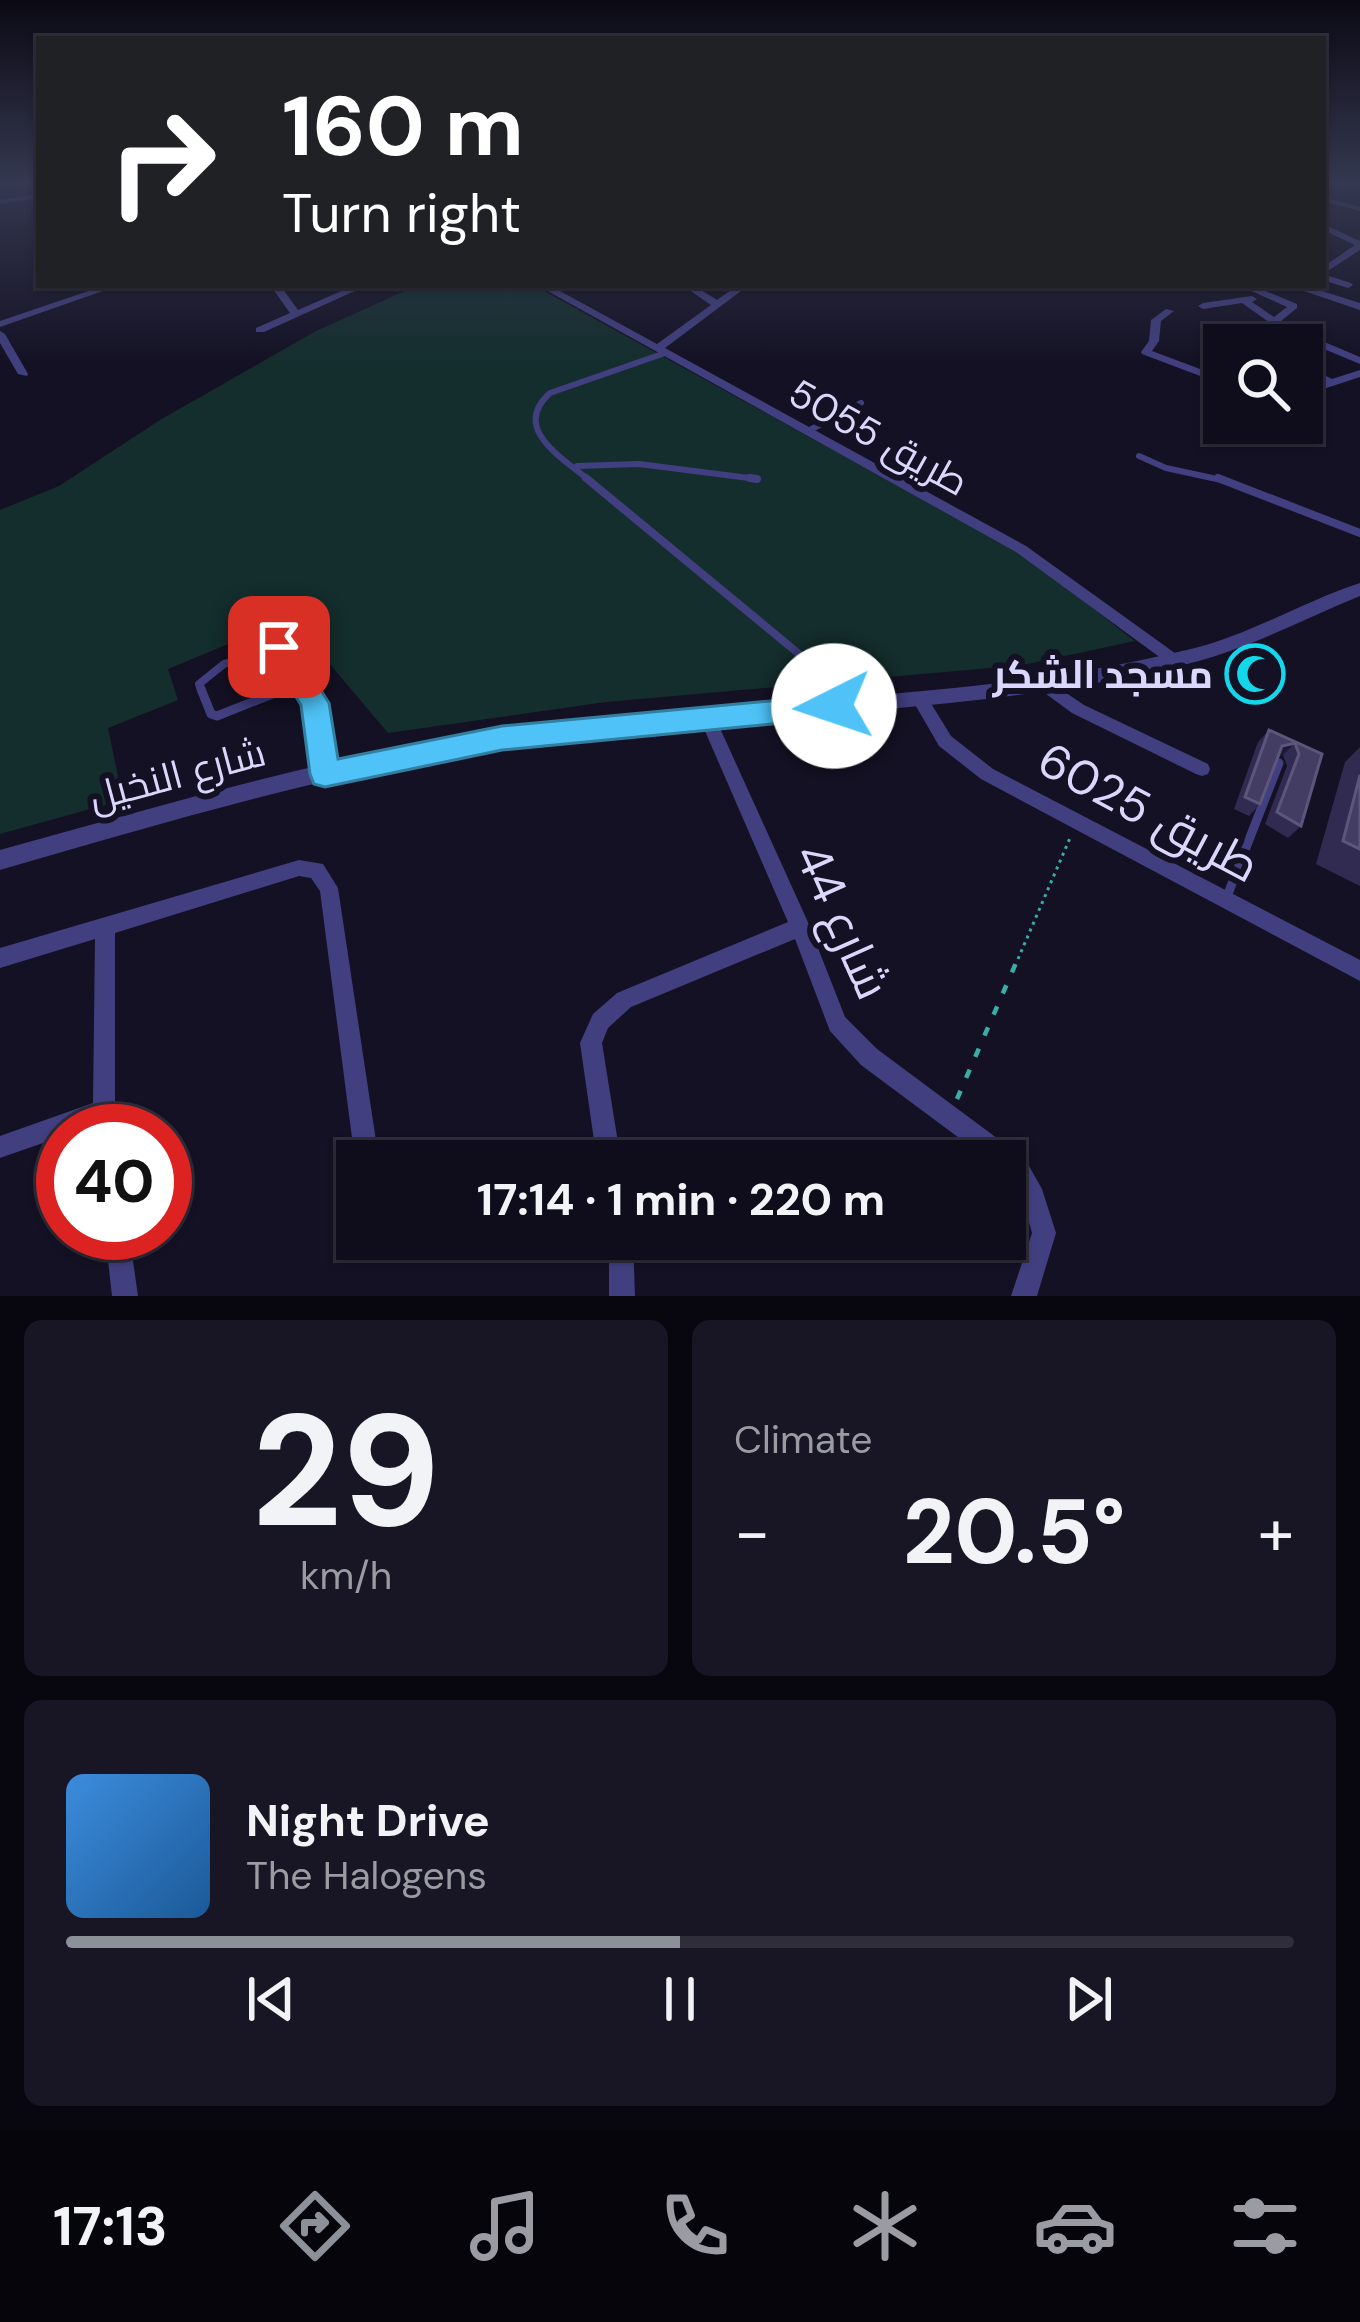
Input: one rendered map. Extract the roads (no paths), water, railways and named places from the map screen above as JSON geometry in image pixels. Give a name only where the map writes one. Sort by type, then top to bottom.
[{"type":"street","points":[[1326,272],[1360,245]]},
{"type":"street","points":[[1326,275],[1348,285]]},
{"type":"street","points":[[0,324],[100,288]]},
{"type":"street","points":[[277,288],[296,314]]},
{"type":"street","points":[[260,329],[356,288]]},
{"type":"street","name":"طريق 5055","points":[[547,288],[1021,549],[1174,660]]},
{"type":"street","points":[[692,288],[718,305]]},
{"type":"street","points":[[661,351],[740,288]]},
{"type":"street","points":[[1202,306],[1244,301],[1264,288],[1294,306],[1274,322]]},
{"type":"street","points":[[1304,288],[1360,307]]},
{"type":"street","points":[[1244,301],[1274,322],[1360,361]]},
{"type":"street","points":[[1168,311],[1154,323],[1156,336],[1146,352],[1203,374]]},
{"type":"street","points":[[0,334],[23,374]]},
{"type":"street","points":[[1323,386],[1360,373]]},
{"type":"street","points":[[1323,378],[1332,383]]},
{"type":"street","name":"شارع النخيل","points":[[0,860],[238,792],[502,738],[706,716],[922,701],[1174,660],[1360,589]]},
{"type":"street","points":[[1044,684],[1068,704],[1202,769]]},
{"type":"street","name":"طريق 6025","points":[[922,701],[945,741],[987,774],[1360,971]]},
{"type":"street","name":"شارع 44","points":[[706,716],[800,927],[837,1024],[869,1058],[1017,1167],[1034,1197],[1044,1233],[1024,1296]]},
{"type":"street","points":[[0,958],[298,868],[322,874],[329,888],[364,1140]]},
{"type":"street","points":[[103,1104],[105,926]]},
{"type":"street","points":[[606,1140],[591,1043],[600,1021],[624,1000],[800,927]]},
{"type":"street","points":[[0,1147],[36,1138]]},
{"type":"street","points":[[120,1260],[124,1296]]},
{"type":"street","points":[[621,1260],[622,1296]]},
{"type":"lane","points":[[661,351],[568,385],[536,404],[531,417],[541,439],[816,668],[829,686],[834,706]]},
{"type":"lane","points":[[806,432],[861,403]]},
{"type":"lane","points":[[1139,456],[1166,468],[1215,477],[1360,533]]},
{"type":"lane","points":[[575,466],[639,464],[757,478]]},
{"type":"lane","points":[[304,681],[217,716],[211,715],[200,683],[210,670],[275,647],[282,649],[304,681],[318,715],[325,774]]},
{"type":"lane","points":[[1225,900],[1279,763]]},
{"type":"place","name":"مسجد الشكر","points":[[1255,674]]}]
